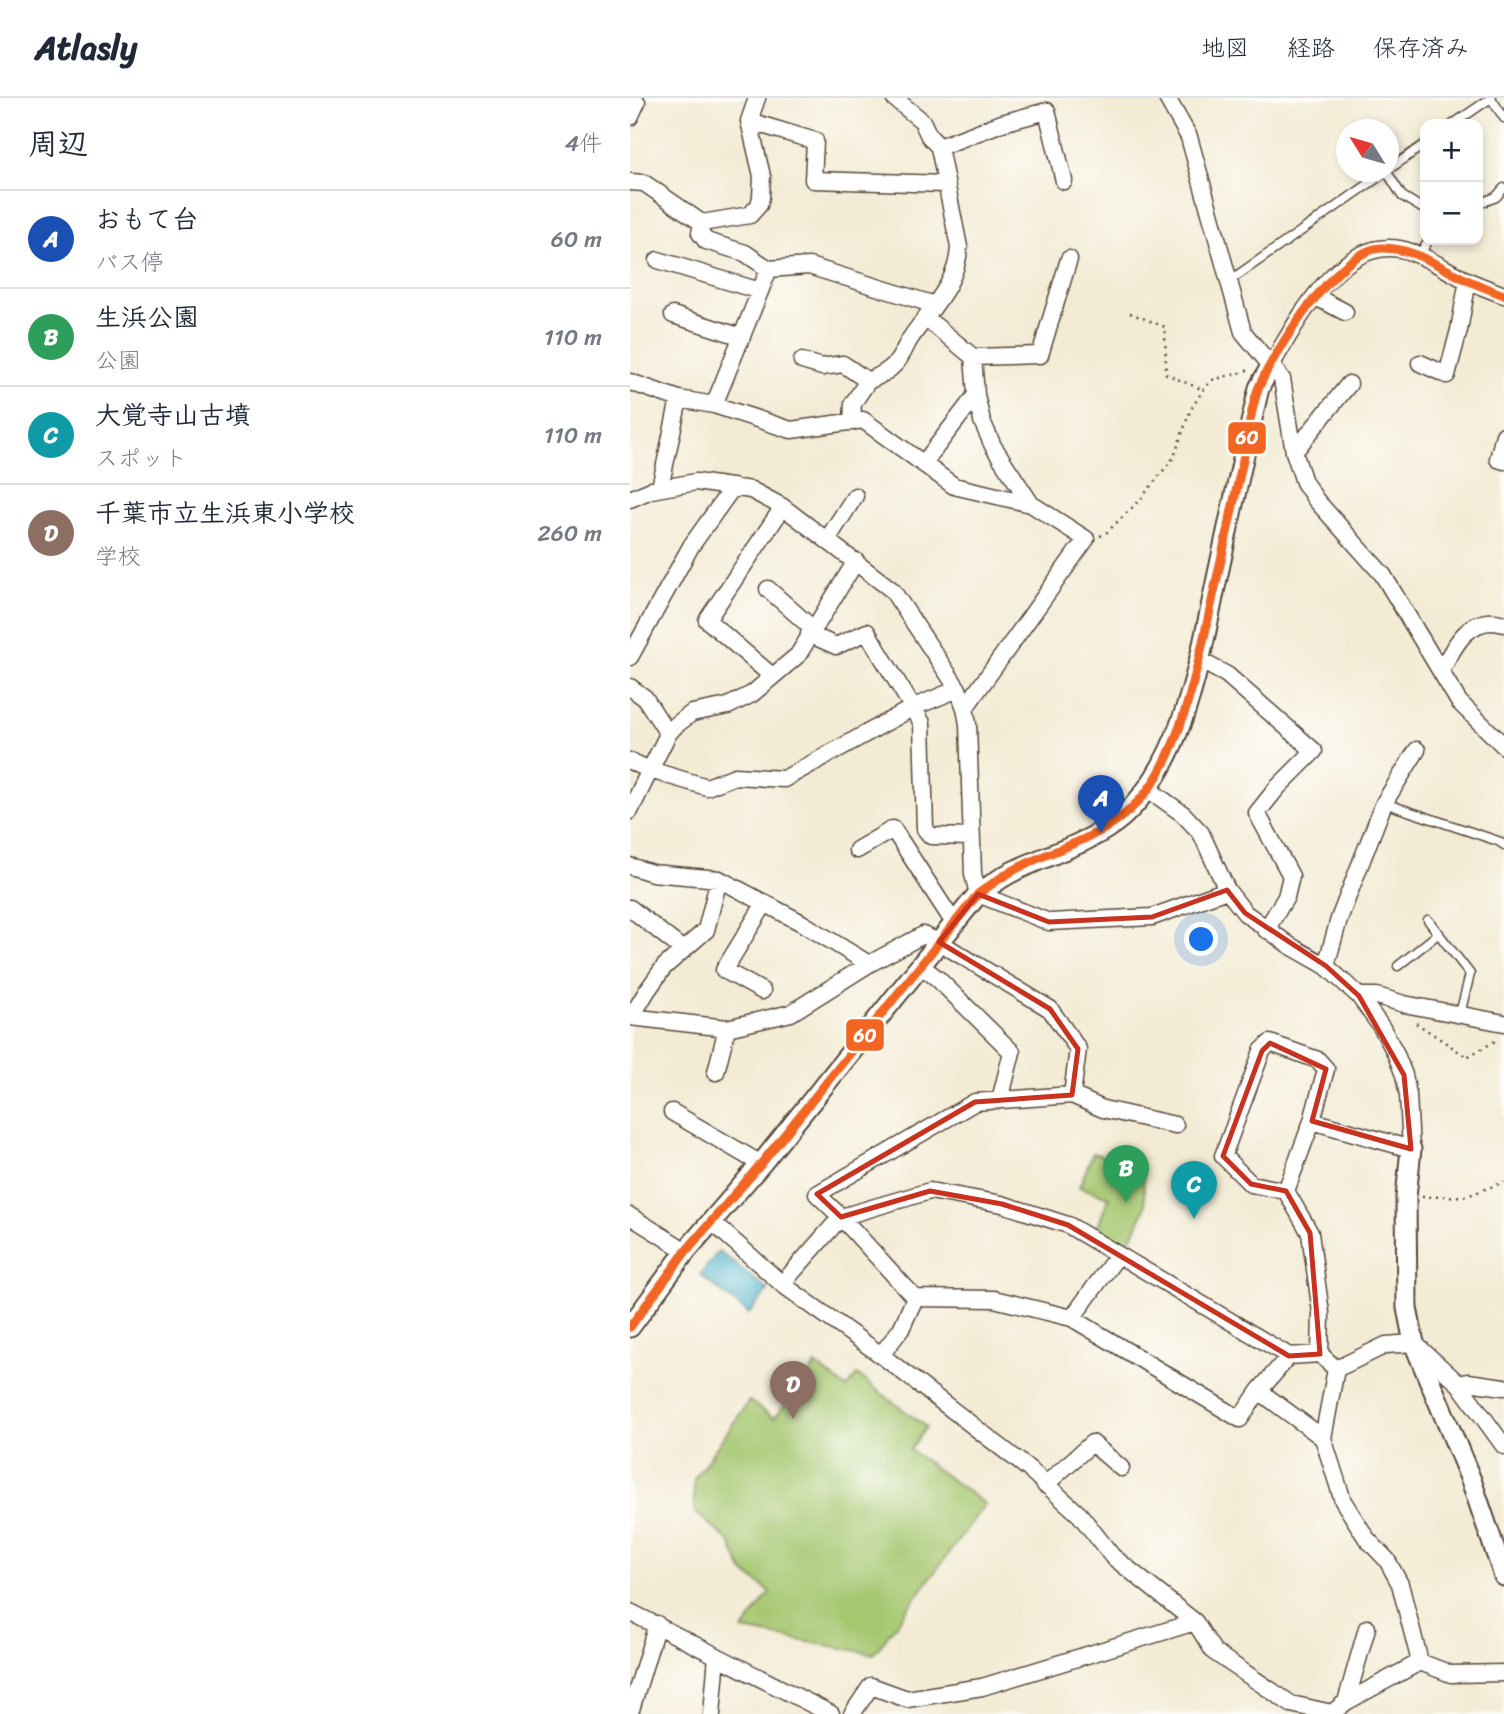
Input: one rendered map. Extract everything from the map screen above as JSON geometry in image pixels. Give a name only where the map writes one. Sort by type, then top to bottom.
[{"type":"street","points":[[630,182],[644,183],[702,223],[750,215],[759,205],[762,176],[749,121],[757,98]]},
{"type":"street","points":[[852,422],[853,403],[868,381],[887,372],[899,360],[909,340],[955,274],[959,259],[959,247],[939,147],[929,136],[922,121],[894,98]]},
{"type":"street","points":[[1167,98],[1189,136],[1243,332],[1282,379],[1294,452],[1304,482],[1316,500],[1383,575],[1459,702],[1504,746]]},
{"type":"street","points":[[630,99],[637,102],[630,117]]},
{"type":"street","points":[[939,147],[1002,122],[1047,111],[1064,181]]},
{"type":"street","points":[[749,121],[815,141],[813,180],[946,184]]},
{"type":"street","points":[[702,223],[700,233],[706,241],[745,253],[769,269],[809,266],[930,311],[973,357],[976,395],[982,421],[993,446],[1031,504]]},
{"type":"street","points":[[630,1327],[686,1251],[761,1164],[978,894],[1010,873],[1101,832],[1122,817],[1148,789],[1168,752],[1183,715],[1199,660],[1259,388],[1315,297],[1341,268],[1364,252],[1380,248],[1399,249],[1419,255],[1468,281],[1504,295]]},
{"type":"street","points":[[973,357],[1040,355],[1069,259]]},
{"type":"street","points":[[658,260],[760,291]]},
{"type":"street","points":[[714,405],[769,269]]},
{"type":"street","points":[[1420,363],[1447,374],[1468,281]]},
{"type":"street","points":[[1315,297],[1345,312]]},
{"type":"street","points":[[673,315],[742,337]]},
{"type":"street","points":[[802,361],[822,367],[843,364],[868,381]]},
{"type":"street","points":[[630,382],[679,399],[714,405],[791,430],[863,421],[954,486],[1031,504],[1086,540],[965,708]]},
{"type":"street","points":[[1294,452],[1349,384]]},
{"type":"street","points":[[923,464],[976,395]]},
{"type":"street","points":[[660,488],[679,399]]},
{"type":"street","points":[[1504,435],[1498,459],[1504,461]]},
{"type":"street","points":[[630,499],[660,488],[696,482],[751,490],[783,508],[892,590],[958,689],[965,708],[973,874],[978,894]]},
{"type":"street","points":[[630,657],[691,546],[733,487]]},
{"type":"street","points":[[827,540],[856,496]]},
{"type":"street","points":[[772,676],[707,620],[783,508]]},
{"type":"street","points":[[630,811],[668,734],[676,725],[692,713],[728,706],[752,694],[798,654],[856,561]]},
{"type":"street","points":[[768,589],[811,631],[836,646],[867,632],[922,723],[925,829],[931,836],[972,837]]},
{"type":"street","points":[[1441,672],[1453,646],[1463,633],[1495,621],[1504,624]]},
{"type":"street","points":[[1199,660],[1227,675],[1314,751],[1277,788],[1257,813],[1291,876],[1286,897],[1266,930]]},
{"type":"street","points":[[630,687],[645,698],[668,734]]},
{"type":"street","points":[[630,761],[650,770],[707,787],[735,776],[784,779],[914,707],[958,689]]},
{"type":"street","points":[[1326,966],[1339,919],[1384,803],[1417,750]]},
{"type":"street","points":[[1148,789],[1183,814],[1201,833],[1227,890],[1245,914],[1266,930],[1326,966],[1359,996],[1395,1052],[1408,1095],[1411,1149],[1406,1197],[1407,1308],[1414,1343],[1471,1480],[1504,1576]]},
{"type":"street","points":[[857,850],[893,829],[954,923]]},
{"type":"street","points":[[630,866],[652,873],[719,879],[802,923],[869,964]]},
{"type":"street","points":[[719,879],[706,930],[664,967],[631,1016],[727,1028],[791,1013],[869,964],[923,935],[1050,1009],[1078,1049],[1072,1095]]},
{"type":"street","points":[[978,894],[1049,922],[1152,917],[1227,890]]},
{"type":"street","points":[[762,992],[724,970],[765,903]]},
{"type":"street","points":[[630,908],[682,949]]},
{"type":"street","points":[[920,965],[938,979],[1012,1052],[1000,1100]]},
{"type":"street","points":[[1359,996],[1377,996],[1404,1004],[1504,1023]]},
{"type":"street","points":[[716,1072],[727,1028]]},
{"type":"street","points":[[1286,1191],[1312,1121],[1326,1069],[1318,1060],[1270,1043],[1262,1051],[1223,1156],[1251,1184],[1286,1191],[1310,1233],[1321,1313],[1320,1354]]},
{"type":"street","points":[[1175,1125],[1102,1109],[1072,1095],[975,1102],[817,1194],[915,1298],[994,1299],[1072,1318],[1240,1419],[1259,1391],[1289,1356]]},
{"type":"street","points":[[672,1112],[761,1164]]},
{"type":"street","points":[[1312,1121],[1411,1149]]},
{"type":"street","points":[[782,1284],[841,1217],[930,1191],[1002,1204],[1068,1225],[1289,1356],[1320,1354],[1336,1369]]},
{"type":"street","points":[[630,1216],[686,1251]]},
{"type":"street","points":[[711,1221],[782,1284],[881,1355],[1029,1469],[1080,1515],[1112,1556],[1195,1622],[1214,1653],[1291,1704],[1332,1714],[1346,1702],[1420,1662],[1451,1674],[1504,1673]]},
{"type":"street","points":[[1072,1318],[1118,1255]]},
{"type":"street","points":[[881,1355],[901,1329],[915,1298]]},
{"type":"street","points":[[1336,1369],[1386,1345],[1414,1343],[1459,1384],[1504,1446]]},
{"type":"street","points":[[1336,1369],[1324,1438],[1343,1501],[1367,1539],[1387,1560],[1400,1584],[1420,1662]]},
{"type":"street","points":[[1459,1384],[1468,1382],[1504,1387]]},
{"type":"street","points":[[1259,1391],[1324,1438]]},
{"type":"street","points":[[1045,1485],[1092,1443],[1121,1468]]},
{"type":"street","points":[[630,1612],[831,1714]]},
{"type":"street","points":[[852,1714],[871,1686],[907,1699],[982,1687],[1195,1622]]},
{"type":"street","points":[[630,1713],[657,1624]]},
{"type":"street","points":[[1346,1702],[1367,1628]]},
{"type":"street","points":[[712,1714],[717,1656]]},
{"type":"lane","points":[[1461,119],[1491,98],[1504,118]]},
{"type":"lane","points":[[1399,162],[1420,148]]},
{"type":"lane","points":[[1229,281],[1371,182]]},
{"type":"lane","points":[[1394,182],[1402,196],[1420,207]]},
{"type":"lane","points":[[1483,202],[1496,197],[1504,188]]},
{"type":"lane","points":[[1419,255],[1426,245]]},
{"type":"lane","points":[[1384,803],[1504,845]]},
{"type":"lane","points":[[1428,920],[1470,974],[1460,1014]]},
{"type":"lane","points":[[1398,966],[1438,933]]},
{"type":"path","points":[[1130,313],[1165,327],[1166,374],[1203,390]]},
{"type":"path","points":[[1086,540],[1105,534],[1140,500],[1174,457],[1191,411],[1212,380],[1272,365]]},
{"type":"path","points":[[1413,1021],[1467,1058],[1504,1036]]},
{"type":"path","points":[[1406,1197],[1468,1196],[1504,1182]]},
{"type":"highlighted area","points":[[1227,890],[1245,913],[1326,966],[1359,996],[1404,1075],[1411,1149],[1312,1121],[1326,1069],[1270,1043],[1262,1051],[1223,1156],[1251,1184],[1286,1191],[1310,1233],[1320,1354],[1289,1356],[1068,1225],[1002,1204],[930,1191],[841,1217],[817,1194],[975,1102],[1072,1095],[1078,1049],[1050,1009],[939,942],[978,894],[1049,922],[1152,917]]},
{"type":"green space","points":[[1093,1153],[1126,1164],[1143,1177],[1145,1208],[1125,1252],[1095,1233],[1109,1197],[1079,1187]]},
{"type":"green space","points":[[816,1365],[847,1388],[857,1375],[926,1427],[910,1450],[985,1504],[874,1654],[743,1630],[770,1592],[743,1571],[729,1541],[694,1511],[694,1479],[749,1401],[774,1418]]},
{"type":"water","points":[[719,1251],[768,1290],[749,1314],[700,1275]]},
{"type":"transit line","name":"60","points":[[630,1327],[686,1251],[761,1164],[978,894],[1005,875],[1083,840],[1117,821],[1148,790],[1160,772],[1179,728],[1194,679],[1256,396],[1267,370],[1310,304],[1346,265],[1364,253],[1381,248],[1424,258],[1504,295]]},
{"type":"place","name":"おもて台","points":[[1101,833]]},
{"type":"place","name":"生浜公園","points":[[1126,1203]]},
{"type":"place","name":"大覚寺山古墳","points":[[1194,1219]]},
{"type":"place","name":"千葉市立生浜東小学校","points":[[793,1419]]}]
